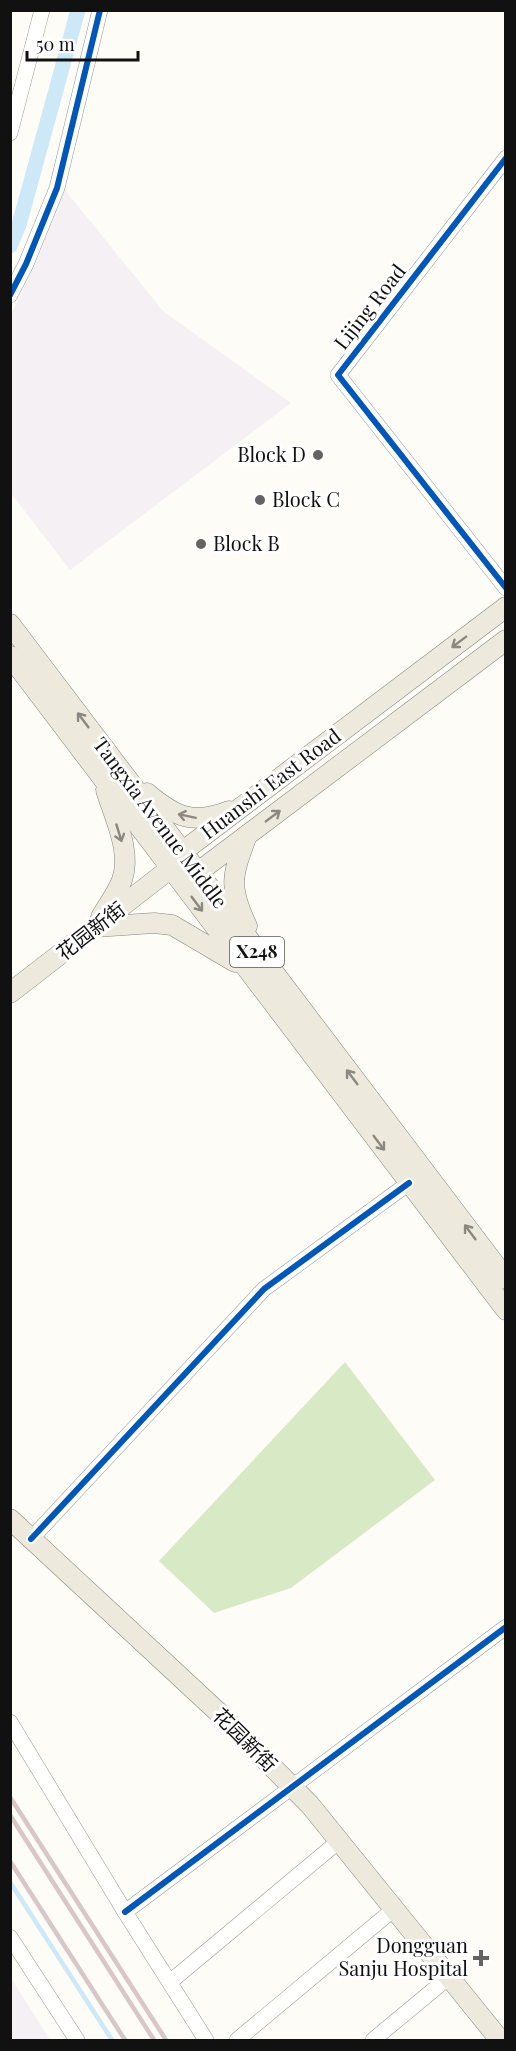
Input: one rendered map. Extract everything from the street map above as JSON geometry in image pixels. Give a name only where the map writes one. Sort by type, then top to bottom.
[{"type":"main road","name":"Huanshi East Road","points":[[176,860],[243,806],[506,607]]},
{"type":"main road","name":"Tangxia Avenue Middle","points":[[10,624],[110,773],[254,963],[506,1279]]},
{"type":"main road","name":"Huanshi East Road","points":[[197,873],[506,640]]},
{"type":"main road","name":"Tangxia Avenue Middle","points":[[10,656],[110,773]]},
{"type":"main road","points":[[110,773],[180,816],[210,818],[243,806]]},
{"type":"main road","points":[[95,927],[122,881],[125,859],[110,773]]},
{"type":"main road","points":[[247,835],[234,872],[234,894],[254,963]]},
{"type":"main road","name":"Tangxia Avenue Middle","points":[[176,860],[197,873],[254,963],[409,1183],[506,1310]]},
{"type":"main road","name":"花园新街","points":[[10,993],[176,860]]},
{"type":"main road","points":[[95,927],[154,923],[172,926],[254,963]]},
{"type":"main road","name":"花园新街","points":[[10,1519],[218,1712],[310,1805],[500,2040]]},
{"type":"street","points":[[10,133],[42,10]]},
{"type":"street","points":[[10,295],[26,264],[57,188],[100,10]]},
{"type":"street","name":"Lijing Road","points":[[506,158],[338,375],[506,588]]},
{"type":"street","points":[[31,1539],[264,1289],[409,1183]]},
{"type":"street","points":[[125,1912],[506,1627]]},
{"type":"street","points":[[10,1722],[125,1912],[207,2040]]},
{"type":"street","points":[[170,1982],[339,1841]]},
{"type":"street","points":[[237,2040],[394,1909]]},
{"type":"street","points":[[10,1937],[76,2040]]},
{"type":"street","points":[[373,2040],[449,1977]]},
{"type":"shaded area","points":[[65,190],[163,311],[291,403],[70,570],[10,492],[11,315],[34,267]]},
{"type":"shaded area","points":[[11,1978],[50,2040],[11,2040]]},
{"type":"green space","points":[[345,1362],[435,1480],[291,1588],[214,1613],[159,1561]]},
{"type":"waterway","points":[[10,246],[19,225],[78,10]]},
{"type":"waterway","points":[[10,1882],[112,2040]]},
{"type":"railway","points":[[10,1797],[166,2040]]},
{"type":"railway","points":[[10,1815],[154,2040]]},
{"type":"railway","points":[[10,1861],[125,2040]]},
{"type":"cycle path","points":[[10,295],[26,264],[57,188],[100,10]]},
{"type":"cycle path","points":[[506,158],[338,375],[506,588]]},
{"type":"cycle path","points":[[31,1539],[264,1289],[409,1183]]},
{"type":"cycle path","points":[[125,1912],[506,1627]]},
{"type":"place","name":"Block D","points":[[318,455]]},
{"type":"place","name":"Block C","points":[[260,500]]},
{"type":"place","name":"Block B","points":[[201,544]]},
{"type":"place","name":"Dongguan Sanju Hospital","points":[[481,1958]]}]
